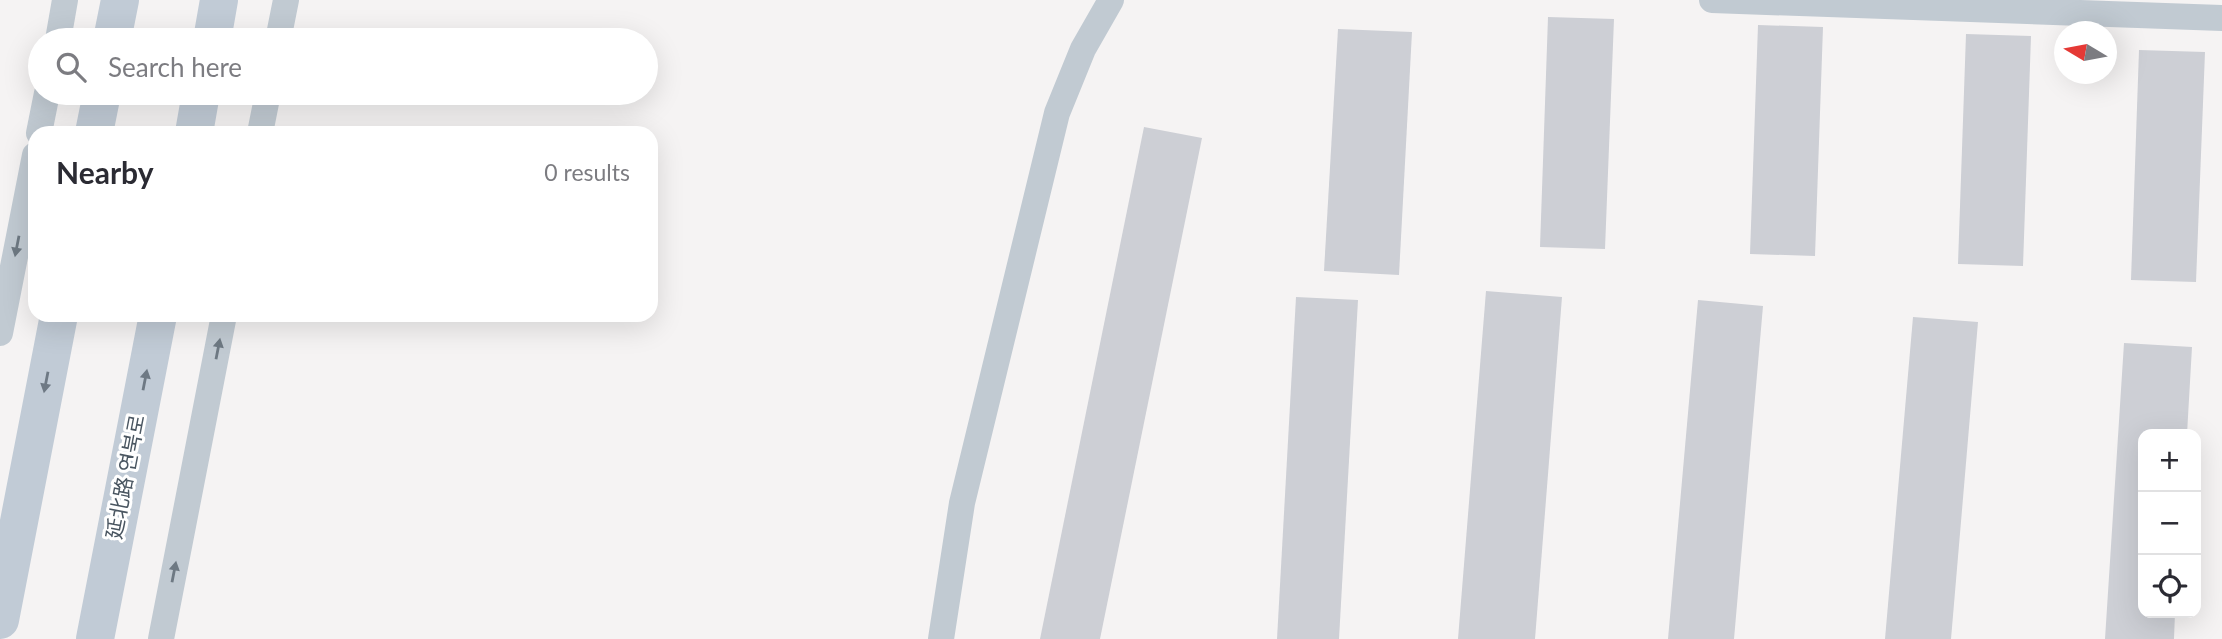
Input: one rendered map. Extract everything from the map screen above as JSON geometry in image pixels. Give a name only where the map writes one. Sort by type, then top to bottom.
[{"type":"main road","points":[[114,28],[120,0]]},
{"type":"main road","points":[[214,28],[219,0]]},
{"type":"main road","points":[[95,126],[100,105]]},
{"type":"main road","points":[[195,126],[199,105]]},
{"type":"main road","points":[[0,620],[9,525],[57,322]]},
{"type":"main road","name":"延北路 연북로","points":[[95,639],[157,322]]},
{"type":"street","points":[[60,28],[65,0]]},
{"type":"street","points":[[280,28],[286,0]]},
{"type":"street","points":[[1712,0],[2222,18]]},
{"type":"street","points":[[941,639],[962,503],[1057,113],[1083,49],[1109,1]]},
{"type":"street","points":[[40,126],[45,105]]},
{"type":"street","points":[[261,126],[266,105]]},
{"type":"street","points":[[0,334],[28,191]]},
{"type":"street","points":[[161,639],[223,322]]},
{"type":"building","points":[[1548,17],[1614,19],[1605,249],[1540,247]]},
{"type":"building","points":[[1758,25],[1823,27],[1815,256],[1750,254]]},
{"type":"building","points":[[1338,29],[1412,32],[1399,275],[1324,271]]},
{"type":"building","points":[[1966,34],[2031,36],[2023,266],[1958,264]]},
{"type":"building","points":[[2139,50],[2205,52],[2196,282],[2131,280]]},
{"type":"building","points":[[1144,127],[1202,138],[1100,639],[1040,639]]},
{"type":"building","points":[[1486,291],[1562,297],[1535,639],[1458,639]]},
{"type":"building","points":[[1296,297],[1358,300],[1339,639],[1277,639]]},
{"type":"building","points":[[1698,300],[1763,306],[1734,639],[1668,639]]},
{"type":"building","points":[[1913,317],[1978,322],[1951,639],[1885,639]]},
{"type":"building","points":[[2124,343],[2192,347],[2187,429],[2138,429],[2138,618],[2175,618],[2174,639],[2105,639]]}]
